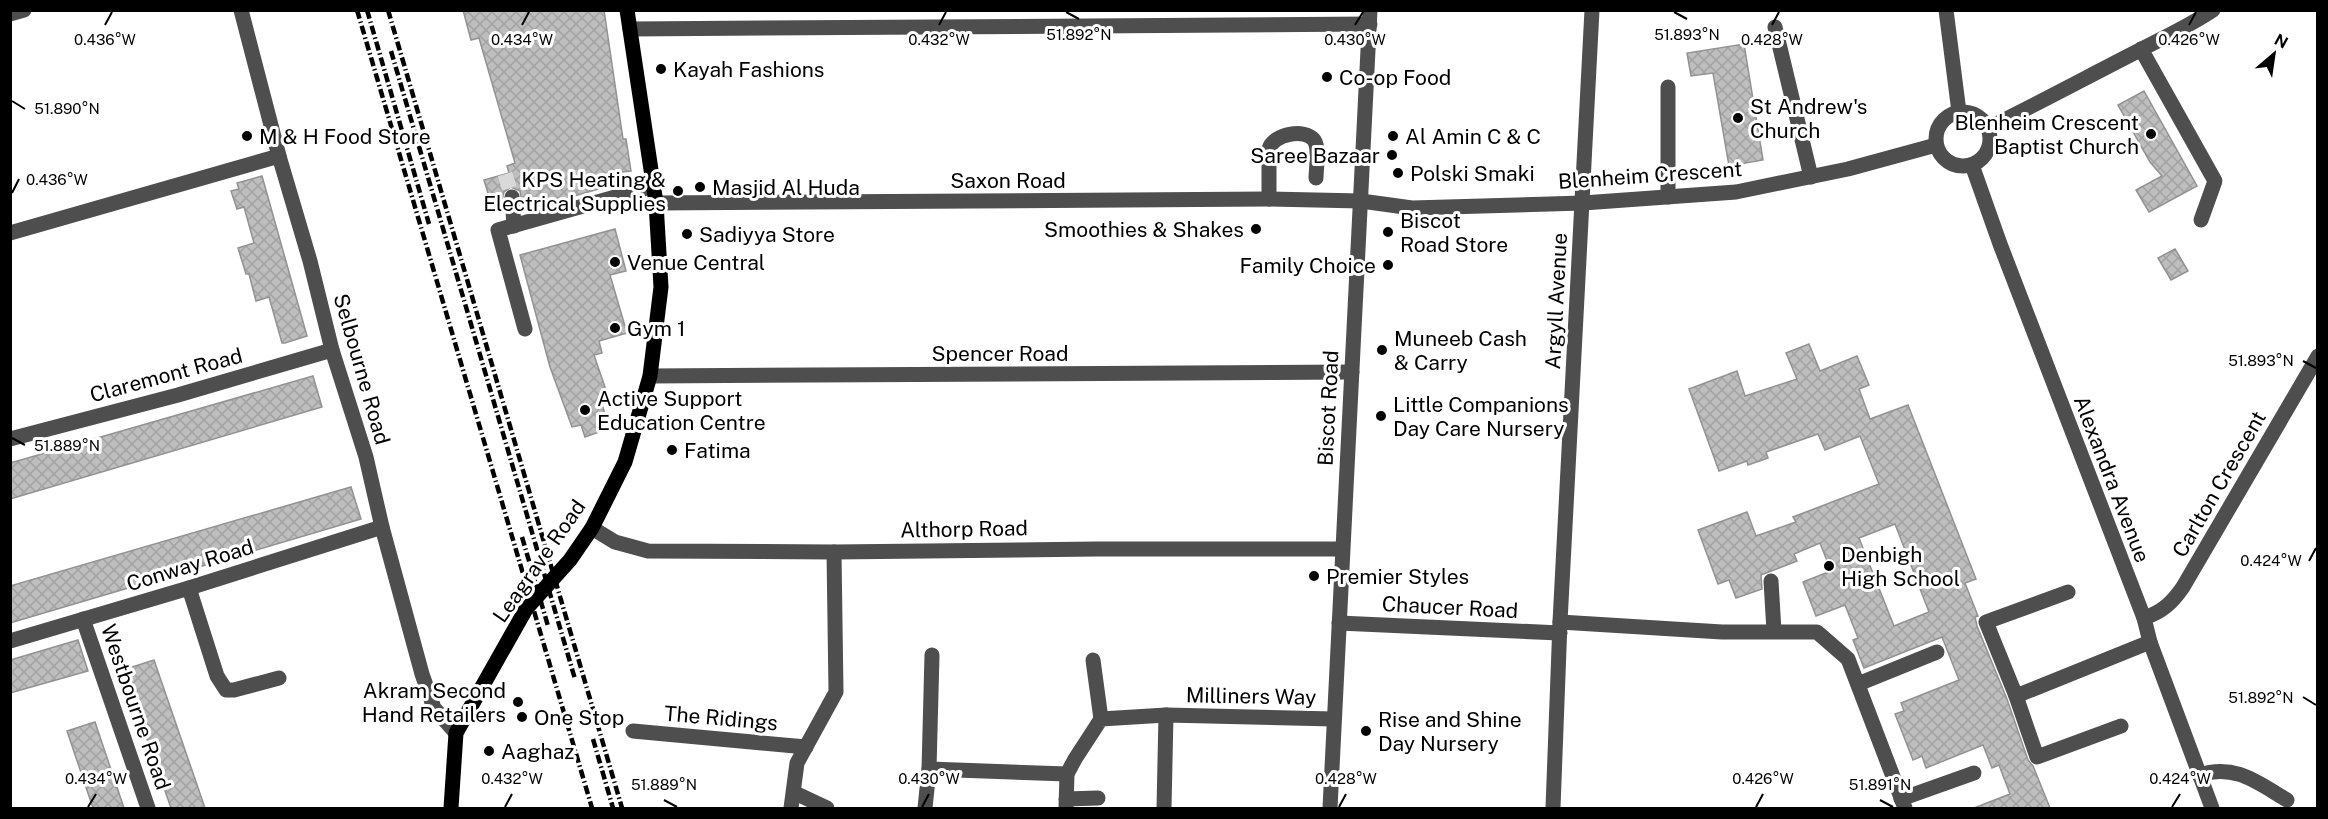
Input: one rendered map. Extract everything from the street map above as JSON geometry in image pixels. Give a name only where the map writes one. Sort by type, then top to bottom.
[{"type":"main road","name":"Leagrave Road","points":[[451,808],[456,733],[526,609],[570,560],[592,528],[625,462],[650,376],[661,287],[656,203],[627,10]]},
{"type":"street","points":[[10,14],[24,10]]},
{"type":"street","name":"Selbourne Road","points":[[240,10],[310,261],[332,350],[366,457],[382,527],[422,674],[434,708],[456,733]]},
{"type":"street","name":"Argyll Avenue","points":[[1553,808],[1592,10]]},
{"type":"street","points":[[1946,10],[1959,112]]},
{"type":"street","points":[[1988,128],[2190,26],[2213,10]]},
{"type":"street","points":[[630,29],[1370,17]]},
{"type":"street","name":"Biscot Road","points":[[1329,808],[1370,17]]},
{"type":"street","points":[[1775,27],[1811,177]]},
{"type":"street","points":[[2141,49],[2215,181],[2201,220]]},
{"type":"street","points":[[1668,87],[1668,197]]},
{"type":"street","points":[[1959,112],[1976,115],[1988,128],[1990,137],[1986,154],[1972,165],[1954,164],[1940,153],[1936,145],[1938,128],[1950,115],[1959,112]]},
{"type":"street","points":[[1269,199],[1270,143],[1282,135],[1308,135],[1313,139],[1317,146],[1316,178]]},
{"type":"street","name":"Blenheim Crescent","points":[[1361,201],[1412,208],[1583,203],[1736,192],[1811,177],[1936,145]]},
{"type":"street","points":[[10,232],[279,156]]},
{"type":"street","name":"Alexandra Avenue","points":[[1972,165],[2000,244],[2144,618],[2150,642],[2212,808]]},
{"type":"street","points":[[525,329],[498,230],[654,186]]},
{"type":"street","points":[[512,197],[514,226]]},
{"type":"street","name":"Saxon Road","points":[[656,203],[1269,199],[1361,201]]},
{"type":"street","name":"Claremont Road","points":[[10,439],[178,395],[332,350]]},
{"type":"street","name":"Carlton Crescent","points":[[2144,618],[2170,605],[2183,587],[2318,357]]},
{"type":"street","name":"Spencer Road","points":[[650,376],[1352,372]]},
{"type":"street","name":"Conway Road","points":[[10,640],[189,588],[382,527]]},
{"type":"street","name":"Althorp Road","points":[[592,528],[615,542],[648,551],[1342,549]]},
{"type":"street","name":"The Ridings","points":[[791,808],[795,793],[797,763],[836,692],[834,552]]},
{"type":"street","points":[[1770,581],[1774,631]]},
{"type":"street","points":[[189,588],[217,676],[226,690],[279,678]]},
{"type":"street","points":[[2068,592],[1986,622],[2037,756],[2121,726]]},
{"type":"street","name":"Westbourne Road","points":[[83,619],[148,808]]},
{"type":"street","name":"Chaucer Road","points":[[1339,623],[1817,632],[1848,659],[1903,803]]},
{"type":"street","points":[[2016,696],[2150,642]]},
{"type":"street","points":[[1858,684],[1937,652]]},
{"type":"street","points":[[925,808],[929,769],[932,655]]},
{"type":"street","points":[[1093,660],[1101,719],[1067,774],[1066,804],[1098,798]]},
{"type":"street","name":"Milliners Way","points":[[1164,808],[1166,715]]},
{"type":"street","name":"Milliners Way","points":[[1101,719],[1166,715],[1334,719]]},
{"type":"street","name":"The Ridings","points":[[633,731],[806,747]]},
{"type":"street","points":[[929,769],[1067,774]]},
{"type":"street","points":[[2199,775],[2213,770],[2244,774],[2287,800]]},
{"type":"street","points":[[1903,803],[1974,773]]},
{"type":"street","points":[[795,793],[827,808]]},
{"type":"building","points":[[463,10],[604,10],[623,139],[626,139],[631,171],[621,172],[623,182],[529,209],[528,202],[522,203],[520,191],[511,187],[504,192],[502,200],[491,203],[484,180],[509,173],[507,166],[515,163],[479,38],[471,40]]},
{"type":"building","name":"St Andrew's Church","points":[[1744,44],[1763,160],[1729,166],[1713,73],[1691,76],[1687,53]]},
{"type":"building","name":"Blenheim Crescent Baptist Church","points":[[2144,91],[2197,186],[2149,212],[2136,190],[2162,176],[2150,162],[2118,105]]},
{"type":"building","points":[[262,176],[307,336],[285,343],[282,343],[269,297],[256,301],[249,274],[246,274],[238,248],[254,243],[244,207],[237,209],[231,191],[239,189],[237,183]]},
{"type":"building","points":[[615,229],[626,271],[610,275],[627,333],[599,341],[602,353],[594,355],[607,393],[599,396],[610,428],[585,437],[581,425],[572,427],[550,367],[520,255]]},
{"type":"building","points":[[2175,249],[2188,271],[2171,280],[2158,258]]},
{"type":"building","points":[[1809,344],[1820,371],[1857,356],[1869,385],[1859,389],[1870,419],[1908,405],[1976,579],[1965,583],[1978,616],[1975,617],[1977,626],[2007,699],[2028,760],[2033,766],[2050,808],[1974,808],[2010,794],[1999,765],[1992,768],[1983,745],[1926,768],[1922,756],[1913,760],[1895,714],[1904,711],[1901,703],[1959,680],[1942,637],[1864,668],[1853,640],[1858,638],[1845,605],[1816,616],[1803,582],[1831,571],[1820,543],[1794,554],[1797,561],[1761,575],[1762,589],[1736,598],[1729,580],[1718,584],[1698,530],[1747,512],[1756,536],[1796,522],[1793,517],[1879,484],[1860,436],[1825,450],[1818,434],[1766,452],[1768,458],[1748,465],[1747,461],[1719,471],[1689,389],[1737,371],[1745,396],[1797,379],[1786,353]],"holes":[[[1895,524],[1929,612],[1894,626],[1859,538]]]},
{"type":"building","points":[[313,376],[322,407],[10,499],[10,463]]},
{"type":"building","points":[[351,487],[361,519],[10,623],[10,586]]},
{"type":"building","points":[[78,640],[88,671],[10,693],[10,660]]},
{"type":"building","points":[[154,660],[205,808],[171,808],[123,670]]},
{"type":"building","points":[[95,722],[124,808],[93,808],[67,731]]},
{"type":"tunnel","points":[[505,174],[512,197]]},
{"type":"railway","points":[[357,10],[592,808]]},
{"type":"railway","points":[[367,10],[429,224]]},
{"type":"railway","points":[[388,10],[622,808]]},
{"type":"railway","points":[[391,51],[575,679]]},
{"type":"railway","points":[[522,537],[548,626]]},
{"type":"railway","points":[[593,739],[613,808]]},
{"type":"place","name":"Kayah Fashions","points":[[661,69]]},
{"type":"place","name":"Co-op Food","points":[[1327,77]]},
{"type":"place","name":"St Andrew's Church","points":[[1738,118]]},
{"type":"place","name":"Blenheim Crescent Baptist Church","points":[[2151,134]]},
{"type":"place","name":"M & H Food Store","points":[[247,136]]},
{"type":"place","name":"Al Amin C & C","points":[[1393,136]]},
{"type":"place","name":"Saree Bazaar","points":[[1392,155]]},
{"type":"place","name":"Polski Smaki","points":[[1398,173]]},
{"type":"place","name":"Masjid Al Huda","points":[[700,187]]},
{"type":"place","name":"KPS Heating & Electrical Supplies","points":[[678,191]]},
{"type":"place","name":"Smoothies & Shakes","points":[[1256,229]]},
{"type":"place","name":"Biscot Road Store","points":[[1388,232]]},
{"type":"place","name":"Sadiyya Store","points":[[687,234]]},
{"type":"place","name":"Venue Central","points":[[615,262]]},
{"type":"place","name":"Family Choice","points":[[1388,265]]},
{"type":"place","name":"Gym 1","points":[[615,328]]},
{"type":"place","name":"Muneeb Cash & Carry","points":[[1382,350]]},
{"type":"place","name":"Active Support Education Centre","points":[[585,410]]},
{"type":"place","name":"Little Companions Day Care Nursery","points":[[1381,416]]},
{"type":"place","name":"Fatima","points":[[672,450]]},
{"type":"place","name":"Denbigh High School","points":[[1829,566]]},
{"type":"place","name":"Premier Styles","points":[[1314,576]]},
{"type":"place","name":"Akram Second Hand Retailers","points":[[518,702]]},
{"type":"place","name":"One Stop","points":[[522,717]]},
{"type":"place","name":"Rise and Shine Day Nursery","points":[[1366,731]]},
{"type":"place","name":"Aaghaz","points":[[489,751]]}]
